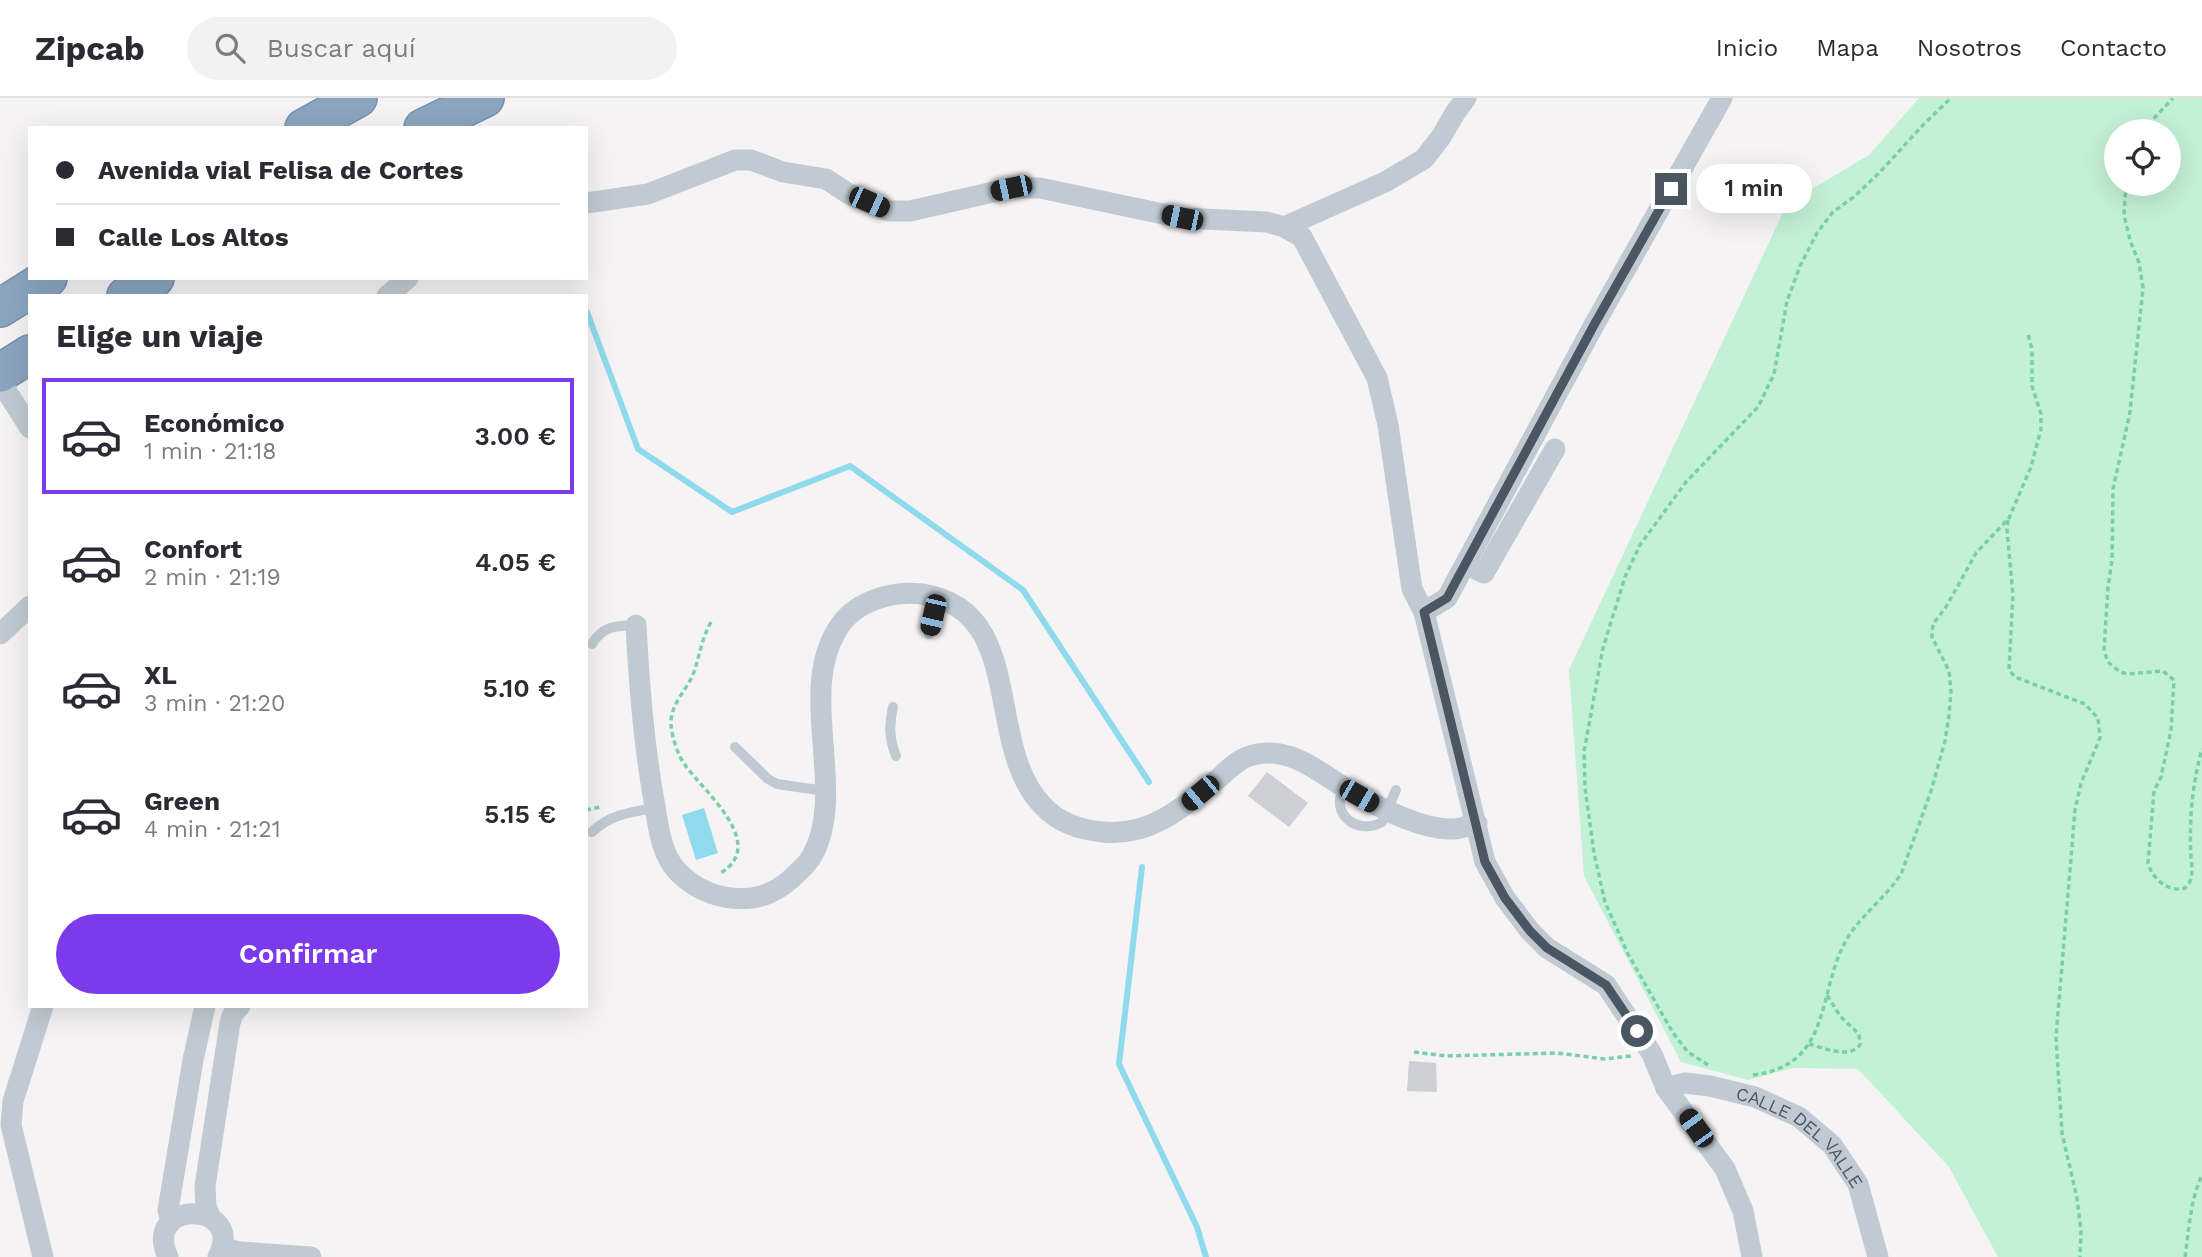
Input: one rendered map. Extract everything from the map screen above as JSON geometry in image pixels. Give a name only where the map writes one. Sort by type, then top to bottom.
[{"type":"highway","points":[[308,126],[359,98]]},
{"type":"highway","points":[[427,126],[485,98]]},
{"type":"highway","points":[[0,308],[45,280]]},
{"type":"highway","points":[[129,294],[152,280]]},
{"type":"highway","points":[[0,373],[28,355]]},
{"type":"street","points":[[1284,227],[1385,182],[1424,159],[1466,98]]},
{"type":"street","points":[[1424,612],[1447,598],[1594,325],[1722,98]]},
{"type":"street","points":[[588,203],[648,194],[735,160],[751,160],[783,172],[826,179],[849,194],[890,211],[910,211],[1011,188],[1040,188],[1182,218],[1267,222],[1284,227],[1302,237],[1377,378],[1388,425],[1412,589],[1424,612],[1485,862],[1505,898],[1530,931],[1547,948],[1606,985],[1652,1054],[1666,1088],[1725,1169],[1743,1210],[1752,1257]]},
{"type":"street","points":[[389,294],[406,280]]},
{"type":"street","points":[[0,382],[28,425]]},
{"type":"street","points":[[1465,564],[1484,573],[1555,449]]},
{"type":"street","points":[[636,625],[645,753],[662,845],[675,869],[699,889],[726,898],[755,898],[781,888],[811,857],[819,839],[825,791],[821,709],[824,666],[830,643],[839,625],[849,614],[877,599],[907,593],[937,597],[965,612],[985,635],[992,649],[1012,749],[1028,786],[1053,817],[1084,830],[1118,834],[1151,827],[1180,810],[1240,759],[1260,753],[1305,761],[1344,787],[1413,822],[1455,829],[1477,823]]},
{"type":"street","points":[[0,634],[28,608]]},
{"type":"street","points":[[42,1008],[13,1101],[10,1125],[43,1257]]},
{"type":"street","points":[[171,1222],[168,1210],[193,1060],[205,1008]]},
{"type":"street","points":[[238,1008],[230,1023],[205,1186],[206,1206],[210,1217],[219,1228],[220,1252],[312,1257]]},
{"type":"street","name":"CALLE DEL VALLE","points":[[1666,1088],[1685,1083],[1710,1086],[1755,1097],[1798,1117],[1832,1145],[1858,1184],[1878,1257]]},
{"type":"street","points":[[168,1257],[164,1242],[171,1222],[183,1214],[197,1213],[210,1217]]},
{"type":"lane","points":[[929,634],[937,597]]},
{"type":"lane","points":[[592,644],[603,630],[611,626],[636,625]]},
{"type":"lane","points":[[893,707],[889,724],[890,740],[896,756]]},
{"type":"lane","points":[[735,747],[768,779],[777,784],[825,791]]},
{"type":"lane","points":[[1387,810],[1396,790]]},
{"type":"lane","points":[[592,832],[603,821],[617,815],[655,807]]},
{"type":"path","points":[[1708,1065],[1688,1052],[1673,1033],[1628,954],[1605,902],[1594,853],[1585,788],[1584,752],[1612,612],[1640,545],[1686,482],[1758,407],[1774,374],[1787,301],[1800,266],[1817,233],[1833,212],[1880,172],[1951,98]]},
{"type":"path","points":[[2154,119],[2174,98]]},
{"type":"path","points":[[2125,196],[2124,215],[2139,263],[2143,288],[2130,412],[2113,489],[2112,559],[2104,639],[2108,662],[2120,672],[2128,674],[2162,671],[2174,680],[2171,730],[2161,777],[2154,791],[2148,863],[2151,873],[2166,887],[2176,890],[2185,888],[2192,878],[2190,837],[2193,787],[2202,749]]},
{"type":"path","points":[[2028,334],[2032,349],[2032,386],[2041,429],[2031,467],[2009,518],[2007,530],[2013,595],[2008,670],[2015,677],[2085,705],[2098,718],[2101,728],[2100,738],[2081,783],[2075,810],[2056,1037],[2062,1133],[2077,1198],[2081,1231],[2080,1257]]},
{"type":"path","points":[[1749,1075],[1765,1073],[1793,1061],[1809,1044],[1824,1012],[1833,967],[1849,936],[1902,872],[1931,791],[1945,741],[1951,692],[1949,671],[1932,636],[1933,624],[1976,553],[2009,518]]},
{"type":"path","points":[[699,889],[710,876],[727,870],[734,863],[738,848],[728,817],[714,796],[683,763],[671,727],[672,713],[680,694],[693,675],[702,638],[711,622]]},
{"type":"path","points":[[1809,1044],[1848,1052],[1856,1050],[1860,1045],[1859,1034],[1840,1016],[1827,995]]},
{"type":"path","points":[[1413,1052],[1446,1056],[1557,1053],[1605,1059],[1652,1054]]},
{"type":"path","points":[[2185,1257],[2191,1211],[2196,1187],[2202,1175]]},
{"type":"green space","points":[[1919,98],[2202,98],[2202,1257],[1998,1257],[1949,1167],[1858,1069],[1793,1068],[1748,1080],[1681,1062],[1584,876],[1569,670],[1787,204],[1869,155]]},
{"type":"water","points":[[704,808],[718,853],[696,860],[682,815]]},
{"type":"building","points":[[1267,772],[1308,803],[1289,827],[1248,796]]},
{"type":"building","points":[[1409,1061],[1436,1063],[1437,1092],[1407,1091]]},
{"type":"waterway","points":[[588,315],[638,449],[732,512],[850,466],[1023,590],[1149,782]]},
{"type":"waterway","points":[[1142,867],[1119,1064],[1197,1227],[1206,1257]]},
{"type":"route","points":[[1637,1031],[1606,985],[1547,948],[1530,931],[1505,898],[1485,862],[1424,612],[1447,598],[1594,325],[1671,189]]}]
